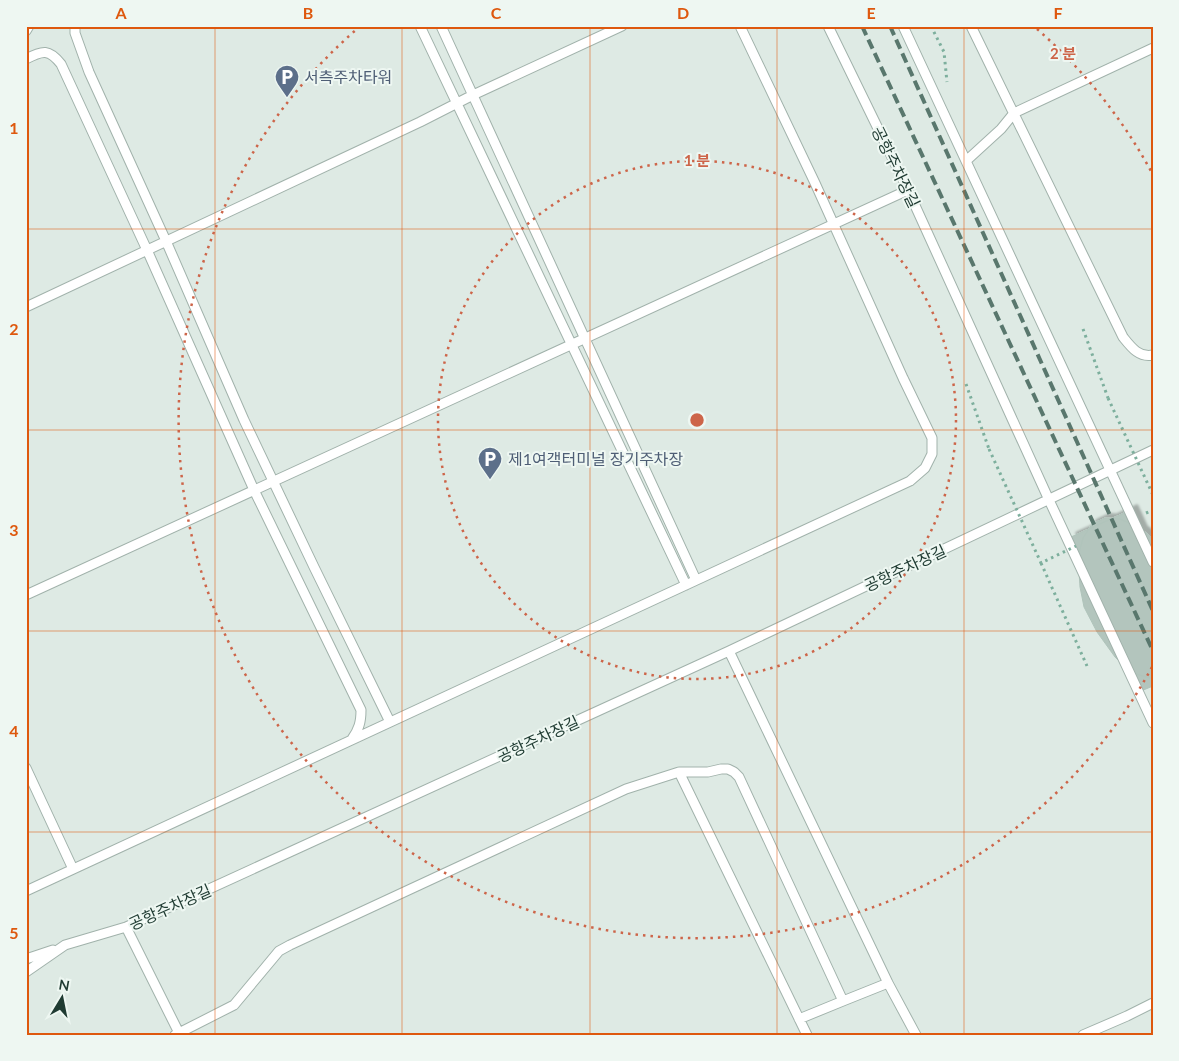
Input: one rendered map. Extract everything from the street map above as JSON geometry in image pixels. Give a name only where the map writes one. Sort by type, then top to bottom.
[{"type":"lane","points":[[26,31],[29,26]]},
{"type":"lane","points":[[75,26],[75,33],[89,72],[166,241],[244,420],[390,722]]},
{"type":"lane","points":[[420,26],[686,585]]},
{"type":"lane","points":[[441,26],[696,580]]},
{"type":"lane","points":[[26,307],[622,26]]},
{"type":"lane","points":[[26,891],[910,481],[925,468],[932,454],[932,438],[815,183],[740,26]]},
{"type":"lane","name":"공항주차장길","points":[[828,26],[908,190],[1153,723]]},
{"type":"lane","points":[[903,26],[1153,562]]},
{"type":"lane","points":[[971,26],[1123,337],[1134,351],[1147,356],[1153,356]]},
{"type":"lane","points":[[966,161],[1001,129],[1014,113],[1153,48]]},
{"type":"lane","points":[[26,58],[46,52],[54,55],[62,64],[254,490],[361,710],[361,721],[351,740]]},
{"type":"lane","points":[[26,595],[908,190]]},
{"type":"lane","name":"공항주차장길","points":[[26,972],[65,945],[126,927],[729,651],[1153,450]]},
{"type":"lane","points":[[729,651],[888,983],[916,1035]]},
{"type":"lane","points":[[26,768],[72,869]]},
{"type":"lane","points":[[126,927],[178,1034],[234,1006],[280,951],[290,944],[626,789],[679,772],[708,772],[728,769],[739,777],[843,1001]]},
{"type":"lane","points":[[679,772],[807,1035]]},
{"type":"lane","points":[[26,959],[65,945]]},
{"type":"lane","points":[[800,1019],[888,983]]},
{"type":"lane","points":[[1082,1035],[1153,1003]]},
{"type":"path","points":[[1083,329],[1108,398],[1153,495]]},
{"type":"path","points":[[966,384],[988,449],[1087,666]]},
{"type":"path","points":[[1041,563],[1076,546]]},
{"type":"building","points":[[1133,509],[1153,553],[1153,686],[1141,691],[1071,537]]},
{"type":"building","points":[[1105,518],[1120,519],[1145,532],[1153,539],[1153,679],[1133,673],[1115,657],[1097,632],[1084,607],[1080,587],[1078,557],[1083,538],[1092,524]]},
{"type":"railway","points":[[862,26],[1153,651]]},
{"type":"railway","points":[[890,26],[1153,611]]},
{"type":"place","name":"서측주차타워","points":[[287,98]]},
{"type":"place","name":"제1여객터미널 장기주차장","points":[[490,480]]}]
